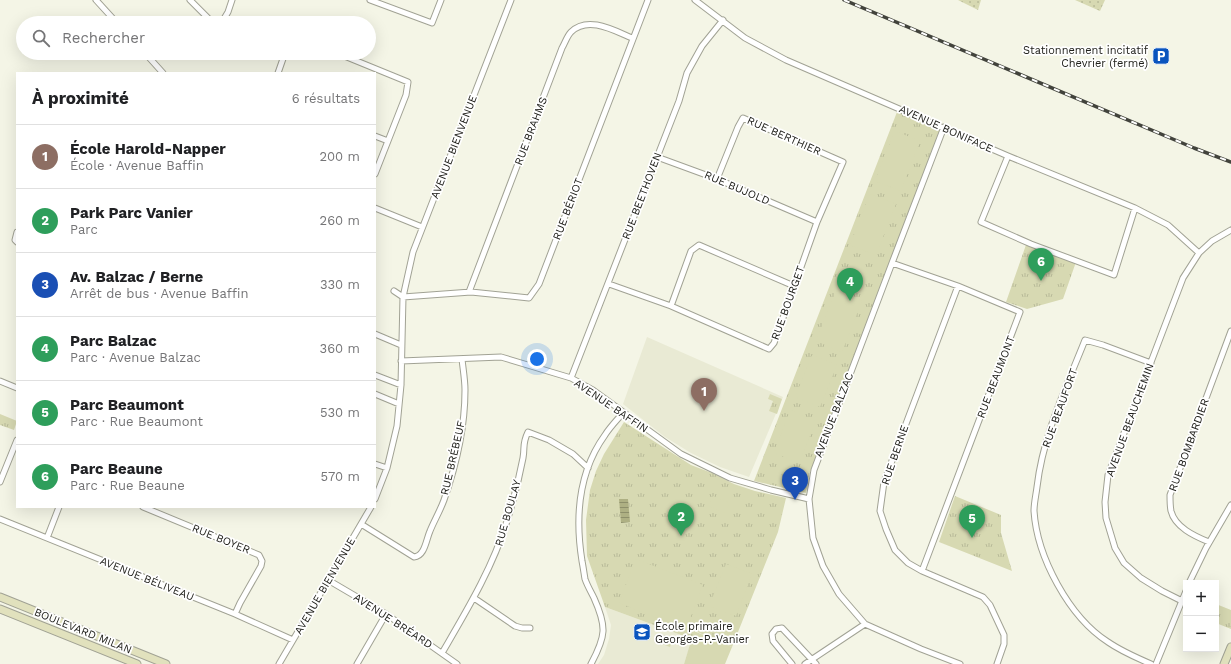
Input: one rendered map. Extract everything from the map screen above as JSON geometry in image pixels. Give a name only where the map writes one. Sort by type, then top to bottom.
[{"type":"main road","name":"BOULEVARD MILAN","points":[[0,597],[166,664]]},
{"type":"main road","name":"BOULEVARD MILAN","points":[[0,609],[137,664]]},
{"type":"main road","points":[[1224,664],[1231,647]]},
{"type":"street","points":[[96,0],[111,16]]},
{"type":"street","points":[[190,0],[206,16]]},
{"type":"street","points":[[226,16],[232,0]]},
{"type":"street","points":[[370,0],[432,23],[441,0]]},
{"type":"street","name":"AVENUE BIENVENUE","points":[[376,497],[387,468],[397,426],[401,385],[403,297],[413,252],[511,0]]},
{"type":"street","name":"RUE BÉRIOT","points":[[403,297],[469,292],[529,298],[539,284],[632,38],[648,0]]},
{"type":"street","name":"AVENUE BONIFACE","points":[[695,0],[745,38],[786,60],[944,127],[1008,156],[1134,208],[1168,225],[1199,253]]},
{"type":"street","name":"RUE BEETHOVEN","points":[[571,378],[609,284],[679,101],[687,73],[702,46],[723,20]]},
{"type":"street","name":"RUE BRAHMS","points":[[469,292],[562,48],[571,32],[579,26],[590,23],[609,28],[632,38]]},
{"type":"street","points":[[151,60],[162,72]]},
{"type":"street","points":[[278,72],[283,60]]},
{"type":"street","points":[[354,60],[408,82],[406,95],[376,171]]},
{"type":"street","name":"RUE BERTHIER","points":[[717,179],[743,118],[842,162]]},
{"type":"street","name":"AVENUE BALZAC","points":[[944,127],[814,470],[810,499],[813,538],[823,566],[839,594],[865,624],[921,649],[960,664]]},
{"type":"street","points":[[376,136],[388,141]]},
{"type":"street","points":[[1008,156],[981,222],[1031,244],[1114,275],[1134,208]]},
{"type":"street","name":"RUE BUJOLD","points":[[657,157],[717,179],[816,222]]},
{"type":"street","name":"RUE BOURGET","points":[[609,284],[671,306],[769,349],[774,343],[816,222],[842,162]]},
{"type":"street","points":[[376,208],[422,227]]},
{"type":"street","name":"AVENUE BEAUCHEMIN","points":[[1182,601],[1141,578],[1124,563],[1115,548],[1106,518],[1104,502],[1108,475],[1183,278],[1199,253],[1212,242],[1231,230]]},
{"type":"street","points":[[671,306],[691,250],[699,244],[794,286]]},
{"type":"street","name":"RUE BEAUMONT","points":[[892,263],[958,286],[1020,312],[922,571]]},
{"type":"street","name":"RUE BERNE","points":[[958,286],[884,482],[880,511],[895,550],[908,563],[922,571],[983,597],[990,605],[1004,635],[1004,644],[997,664]]},
{"type":"street","points":[[394,291],[403,297]]},
{"type":"street","name":"RUE BOMBARDIER","points":[[1208,542],[1194,535],[1176,522],[1170,510],[1170,495],[1231,331]]},
{"type":"street","points":[[376,334],[401,345]]},
{"type":"street","name":"RUE BEAUFORT","points":[[1151,363],[1103,345],[1085,340],[1048,433],[1039,475],[1034,510],[1038,532],[1048,567],[1080,618],[1108,642],[1151,664]]},
{"type":"street","name":"AVENUE BAFFIN","points":[[401,361],[501,357],[571,378],[592,390],[681,454],[730,478],[810,499]]},
{"type":"street","name":"RUE BRÉBEUF","points":[[361,524],[414,557],[418,557],[422,553],[430,530],[444,501],[454,465],[460,435],[465,390],[462,359]]},
{"type":"street","points":[[376,375],[401,385]]},
{"type":"street","points":[[0,381],[16,388]]},
{"type":"street","points":[[376,394],[399,404]]},
{"type":"street","points":[[591,664],[604,635],[602,616],[585,579],[579,542],[579,513],[582,488],[588,468],[605,434],[623,413]]},
{"type":"street","name":"RUE BOULAY","points":[[442,653],[488,572],[505,526],[523,458],[523,441],[528,432],[548,440],[573,454],[588,468]]},
{"type":"street","points":[[0,482],[16,442]]},
{"type":"street","points":[[376,464],[387,468]]},
{"type":"street","points":[[1190,580],[1208,542],[1231,505]]},
{"type":"street","points":[[47,538],[59,508]]},
{"type":"street","name":"RUE BOYER","points":[[145,508],[259,555],[262,561],[261,566],[234,614]]},
{"type":"street","name":"AVENUE BIENVENUE","points":[[279,664],[370,508]]},
{"type":"street","name":"AVENUE BÉLIVEAU","points":[[0,518],[234,614],[293,640]]},
{"type":"street","name":"AVENUE BRÉARD","points":[[328,580],[386,614],[457,664]]},
{"type":"street","points":[[474,598],[515,626],[530,628]]},
{"type":"street","points":[[1156,664],[1182,601]]},
{"type":"street","points":[[357,664],[386,614]]},
{"type":"street","points":[[804,664],[865,624]]},
{"type":"street","points":[[792,664],[772,641],[772,634],[776,630],[782,628],[812,658],[816,664]]},
{"type":"shaded area","points":[[647,337],[783,397],[749,477],[720,467],[691,453],[665,437],[623,404]]},
{"type":"shaded area","points":[[619,499],[628,499],[630,522],[621,523]]},
{"type":"shaded area","name":"École primaire Georges-P.-Vanier","points":[[605,607],[692,639],[684,664],[598,664],[604,655],[609,639],[611,625]]},
{"type":"green space","points":[[958,0],[981,0],[978,10]]},
{"type":"green space","points":[[1075,0],[1105,0],[1100,11]]},
{"type":"green space","points":[[897,112],[940,129],[810,472],[806,493],[754,481]]},
{"type":"green space","points":[[895,131],[920,141],[901,191],[875,181]]},
{"type":"green space","points":[[870,194],[896,204],[876,255],[850,245]]},
{"type":"green space","points":[[1027,242],[1076,262],[1063,299],[1027,309],[1006,302]]},
{"type":"green space","points":[[836,291],[862,301],[842,352],[816,341]]},
{"type":"green space","points":[[812,355],[837,365],[820,407],[795,397]]},
{"type":"green space","points":[[770,394],[782,399],[777,414],[769,411],[773,401],[768,399]]},
{"type":"green space","points":[[790,410],[816,421],[799,463],[774,453]]},
{"type":"green space","points":[[0,414],[16,421],[14,430],[0,425]]},
{"type":"green space","points":[[624,422],[691,465],[734,484],[755,491],[786,498],[778,532],[732,647],[695,631],[692,639],[605,607],[587,556],[586,520],[590,490],[596,471],[604,454]]},
{"type":"green space","points":[[713,496],[730,503],[725,513],[709,506]]},
{"type":"green space","points":[[955,496],[1001,515],[1001,533],[1012,571],[939,542]]},
{"type":"green space","points":[[636,559],[703,585],[686,629],[619,603]]},
{"type":"green space","points":[[726,564],[752,574],[736,616],[709,606]]},
{"type":"green space","points":[[1219,605],[1231,610],[1231,629],[1219,624]]},
{"type":"green space","points":[[694,631],[732,647],[725,664],[684,664]]},
{"type":"green space","points":[[664,635],[673,638],[670,647],[662,644]]},
{"type":"railway","points":[[844,0],[1194,148],[1231,162]]},
{"type":"place","name":"Stationnement incitatif Chevrier (fermé)","points":[[1161,56]]},
{"type":"place","name":"Parc Beaune","points":[[1041,281]]},
{"type":"place","name":"Parc Balzac","points":[[850,301]]},
{"type":"place","name":"École Harold-Napper","points":[[704,411]]},
{"type":"place","name":"Av. Balzac / Berne","points":[[795,500]]},
{"type":"place","name":"Park Parc Vanier","points":[[681,536]]},
{"type":"place","name":"Parc Beaumont","points":[[972,538]]},
{"type":"place","name":"École primaire Georges-P.-Vanier","points":[[642,632]]}]
